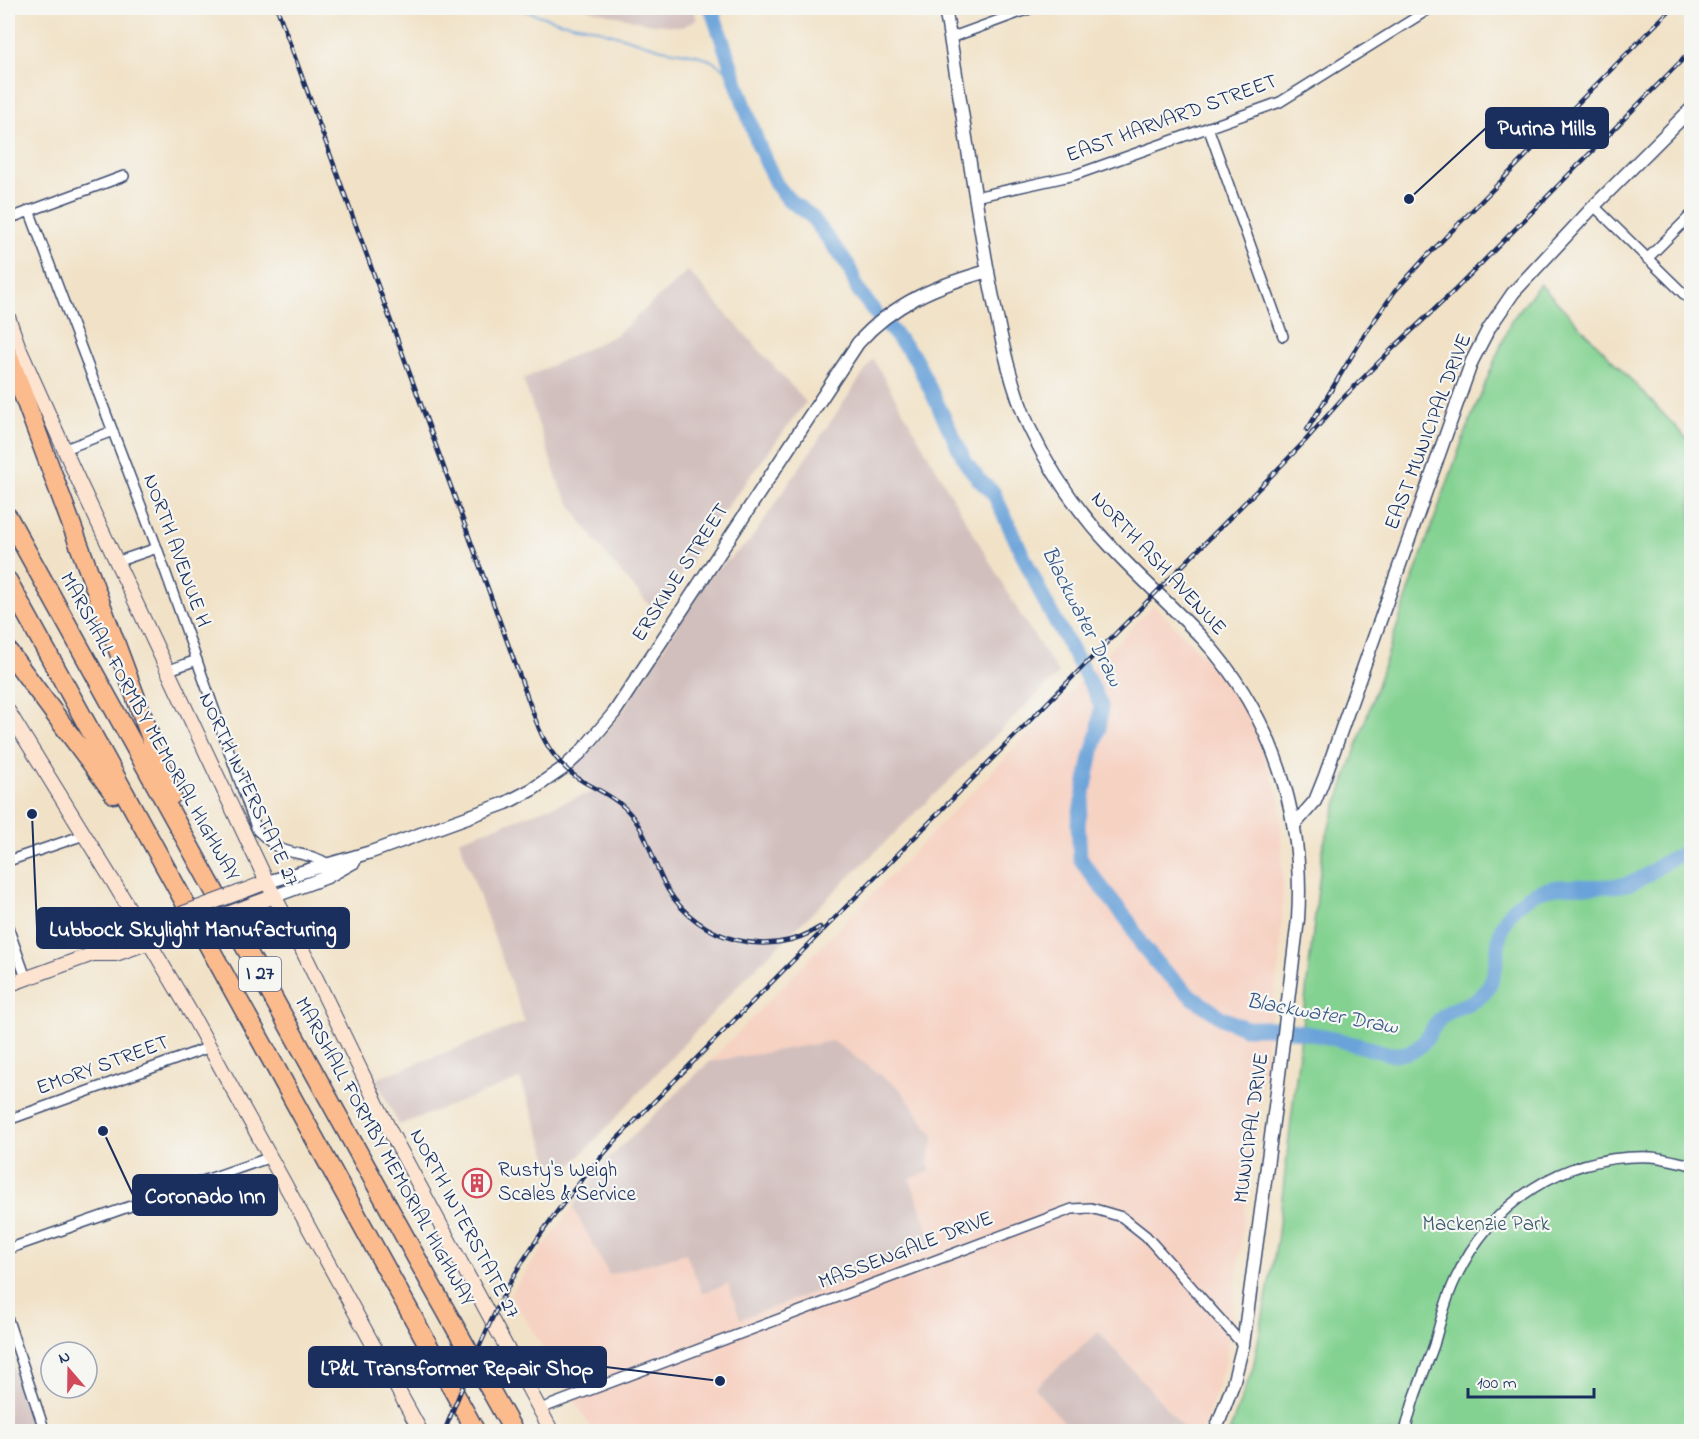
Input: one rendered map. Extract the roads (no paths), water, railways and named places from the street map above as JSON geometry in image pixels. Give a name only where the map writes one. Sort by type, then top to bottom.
[{"type":"highway","points":[[8,354],[166,780],[211,885]]},
{"type":"highway","name":"MARSHALL FORMBY MEMORIAL HIGHWAY","points":[[8,517],[514,1431]]},
{"type":"highway","name":"I 27","points":[[8,581],[476,1431]]},
{"type":"highway","points":[[8,651],[150,841]]},
{"type":"highway","points":[[436,1293],[527,1431]]},
{"type":"main road","name":"NORTH INTERSTATE 27","points":[[8,317],[19,348],[64,449],[267,882],[390,1131],[552,1431]]},
{"type":"main road","points":[[8,711],[13,729],[84,835],[210,1047],[421,1431]]},
{"type":"main road","name":"ERSKINE STREET","points":[[93,954],[107,942],[267,882]]},
{"type":"main road","name":"ERSKINE STREET","points":[[8,985],[93,954],[116,954],[150,943],[274,896]]},
{"type":"street","name":"NORTH ASH AVENUE","points":[[945,8],[975,196],[1006,360],[1030,428],[1067,492],[1098,532],[1202,638],[1231,674],[1271,744],[1286,788],[1294,825]]},
{"type":"street","points":[[950,38],[1032,8]]},
{"type":"street","name":"EAST HARVARD STREET","points":[[975,196],[1075,175],[1280,102],[1431,8]]},
{"type":"street","name":"EAST MUNICIPAL DRIVE","points":[[1294,825],[1315,801],[1325,776],[1472,361],[1489,328],[1513,292],[1594,206],[1692,108]]},
{"type":"street","points":[[1208,127],[1283,336]]},
{"type":"street","points":[[8,219],[124,176]]},
{"type":"street","points":[[1594,206],[1692,302]]},
{"type":"street","name":"NORTH AVENUE H","points":[[29,210],[157,548],[257,830],[277,847],[318,857],[328,864]]},
{"type":"street","points":[[1647,259],[1692,214]]},
{"type":"street","name":"ERSKINE STREET","points":[[267,882],[371,852],[506,803],[549,779],[581,752],[614,713],[858,343],[884,318],[904,304],[941,286],[988,271]]},
{"type":"street","points":[[64,449],[113,431]]},
{"type":"street","points":[[116,562],[157,548]]},
{"type":"street","points":[[169,670],[197,660]]},
{"type":"street","name":"MUNICIPAL DRIVE","points":[[1215,1431],[1233,1384],[1243,1345],[1285,1027],[1300,893],[1294,825]]},
{"type":"street","points":[[8,861],[84,835]]},
{"type":"street","name":"ERSKINE STREET","points":[[274,896],[327,877],[371,852]]},
{"type":"street","points":[[8,927],[26,978]]},
{"type":"street","name":"EMORY STREET","points":[[8,1120],[210,1047]]},
{"type":"street","points":[[8,1249],[271,1157]]},
{"type":"street","points":[[1405,1431],[1455,1279],[1474,1245],[1500,1215],[1548,1179],[1565,1170],[1600,1160],[1653,1157],[1692,1165]]},
{"type":"street","name":"MASSENGALE DRIVE","points":[[540,1409],[1072,1209],[1091,1208],[1122,1217],[1146,1236],[1243,1345]]},
{"type":"street","points":[[8,1320],[45,1431]]},
{"type":"waterway","points":[[516,8],[662,49],[697,55],[712,61],[736,78]]},
{"type":"waterway","name":"Blackwater Draw","points":[[711,8],[758,144],[776,184],[789,200],[811,216],[848,265],[858,290],[877,315]]},
{"type":"waterway","name":"Blackwater Draw","points":[[887,325],[915,358],[966,463],[979,480],[993,492],[1046,604],[1101,706],[1099,729],[1090,761],[1078,823],[1080,858],[1160,967],[1192,997],[1222,1018],[1245,1028],[1278,1028],[1328,1037],[1390,1054],[1410,1052],[1424,1042],[1435,1025],[1447,1013],[1483,995],[1494,974],[1500,935],[1505,920],[1521,902],[1532,894],[1558,887],[1627,884],[1643,878],[1667,861],[1692,849]]},
{"type":"railway","points":[[277,8],[536,721],[549,748],[575,776],[611,797],[626,809],[640,828],[668,890],[681,908],[698,922],[716,933],[736,940],[758,943],[779,942],[800,937],[820,927]]},
{"type":"railway","points":[[1307,430],[1365,334],[1395,291],[1672,8]]},
{"type":"railway","points":[[444,1432],[484,1336],[511,1281],[559,1208],[615,1141],[1273,474],[1341,400],[1454,291],[1692,50]]},
{"type":"place","name":"Purina Mills","points":[[1409,199]]},
{"type":"place","name":"Lubbock Skylight Manufacturing","points":[[32,814]]},
{"type":"place","name":"Coronado Inn","points":[[103,1131]]},
{"type":"place","name":"Rusty's Weigh Scales & Service","points":[[477,1183]]},
{"type":"place","name":"LP&L Transformer Repair Shop","points":[[720,1381]]},
{"type":"park label","name":"Mackenzie Park","points":[[1486,1225]]}]
